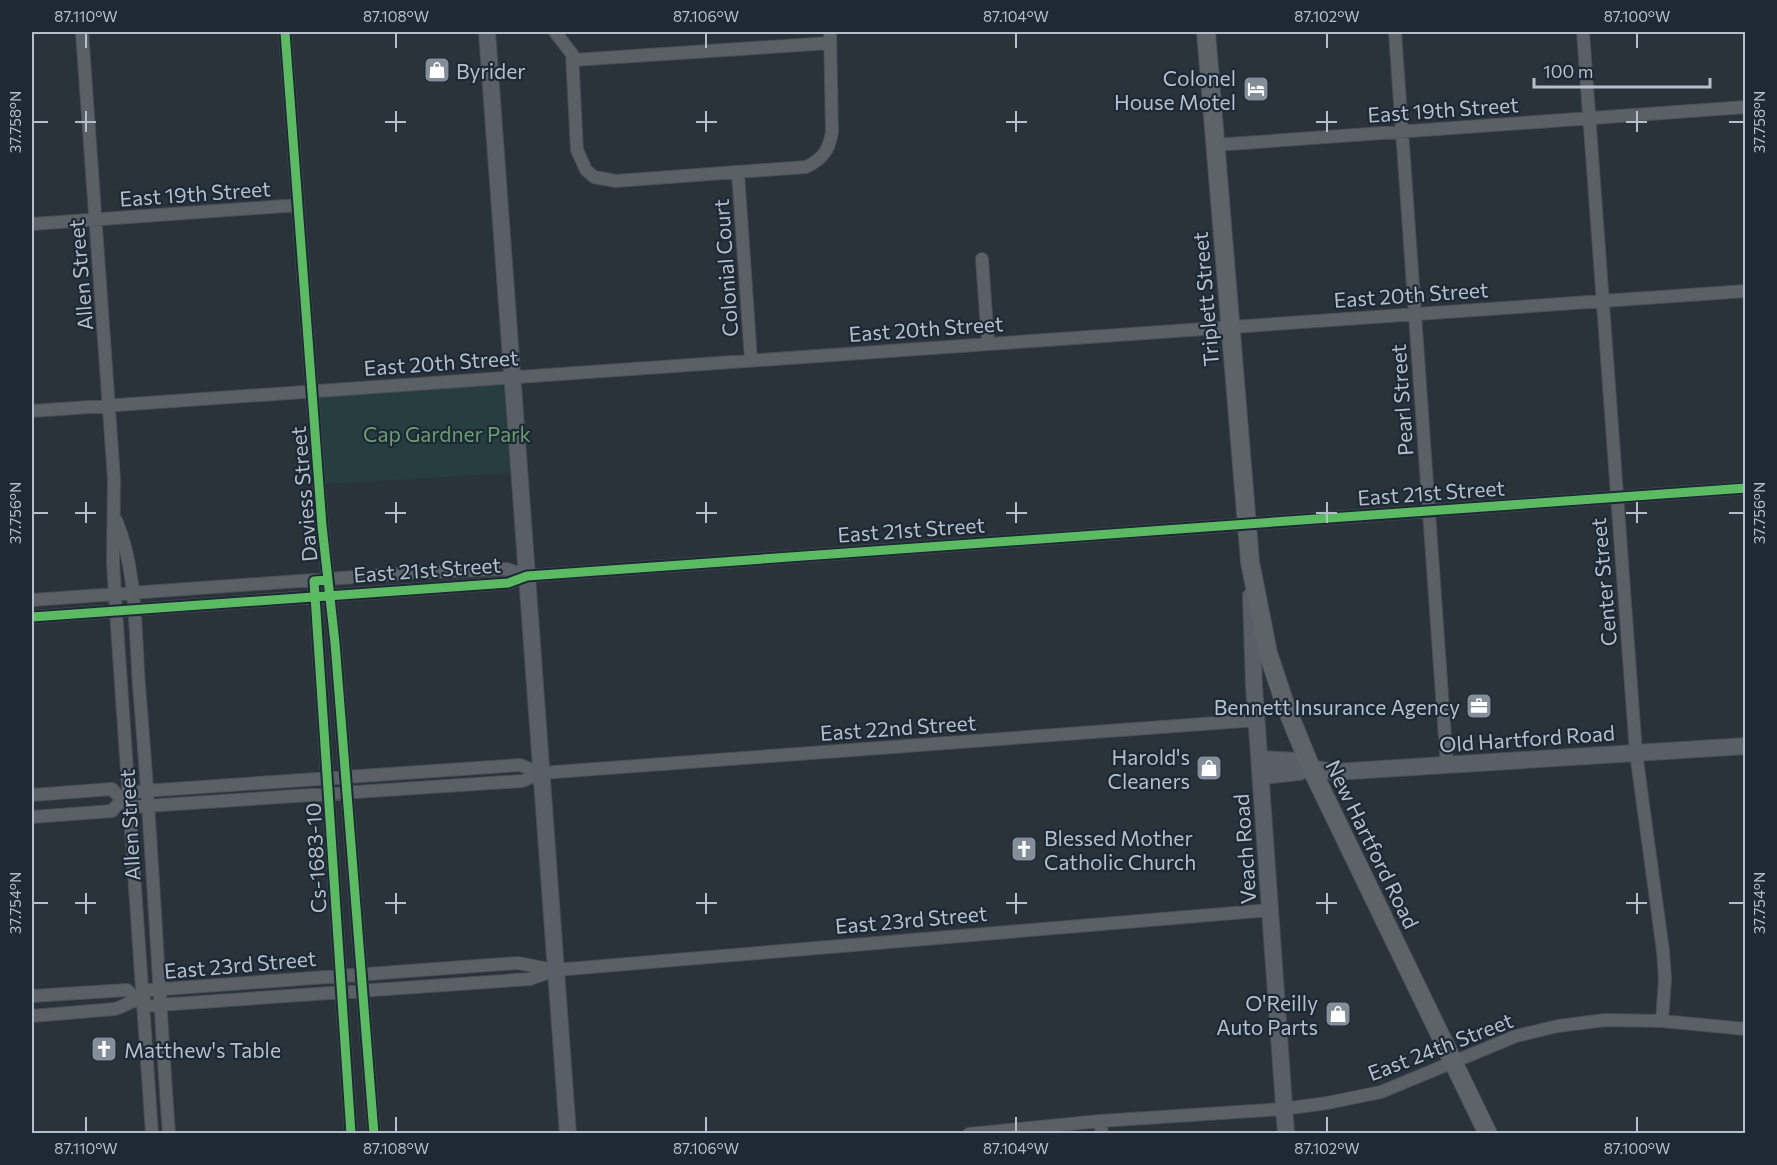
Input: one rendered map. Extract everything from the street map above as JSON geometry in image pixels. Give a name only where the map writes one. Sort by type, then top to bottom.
[{"type":"main road","name":"Triplett Street","points":[[1206,32],[1250,562]]},
{"type":"main road","name":"New Hartford Road","points":[[1250,562],[1268,653],[1286,707],[1311,768],[1488,1134]]},
{"type":"street","name":"Allen Street","points":[[82,32],[109,405],[115,595],[152,1134]]},
{"type":"street","name":"Daviess Street","points":[[285,32],[359,974],[374,1134]]},
{"type":"street","points":[[487,32],[568,1134]]},
{"type":"street","name":"Colonial Court","points":[[555,32],[567,45],[573,60],[577,150],[580,161],[594,177],[616,181],[806,167],[824,155],[832,132],[830,37],[573,60]]},
{"type":"street","name":"Pearl Street","points":[[1395,32],[1448,766]]},
{"type":"street","name":"Center Street","points":[[1583,32],[1636,753],[1663,951],[1665,979],[1662,1021]]},
{"type":"street","name":"East 19th Street","points":[[1215,145],[1746,107]]},
{"type":"street","name":"Colonial Court","points":[[738,173],[751,360]]},
{"type":"street","name":"East 19th Street","points":[[32,224],[298,205]]},
{"type":"street","points":[[982,260],[988,343]]},
{"type":"street","name":"East 20th Street","points":[[32,411],[1746,291]]},
{"type":"street","name":"East 21st Street","points":[[32,617],[508,583],[527,576],[1746,488]]},
{"type":"street","name":"Allen Street","points":[[114,516],[125,541],[132,594],[169,1134]]},
{"type":"street","name":"Veach Road","points":[[1250,562],[1257,720],[1286,1134]]},
{"type":"street","name":"East 21st Street","points":[[32,600],[507,569],[527,576]]},
{"type":"street","name":"Cs-1683-10","points":[[314,581],[351,1134]]},
{"type":"street","name":"East 22nd Street","points":[[128,800],[147,807],[329,795],[522,781],[541,773],[1257,720]]},
{"type":"street","name":"Old Hartford Road","points":[[1262,768],[1311,768],[1334,772],[1746,746]]},
{"type":"street","name":"East 22nd Street","points":[[128,800],[147,791],[520,765],[541,773]]},
{"type":"street","points":[[32,795],[112,789],[128,800],[112,811],[32,817]]},
{"type":"street","name":"East 23rd Street","points":[[142,998],[160,1004],[530,979],[555,970],[1270,910]]},
{"type":"street","name":"East 23rd Street","points":[[142,998],[159,990],[340,975],[518,963],[555,970]]},
{"type":"street","points":[[32,996],[127,990],[142,998]]},
{"type":"street","points":[[32,1016],[115,1009],[128,1006],[142,998]]},
{"type":"street","name":"East 24th Street","points":[[969,1134],[1101,1127],[1284,1109],[1381,1092],[1454,1064],[1516,1036],[1558,1026],[1605,1020],[1662,1021],[1746,1029]]},
{"type":"green space","name":"Cap Gardner Park","points":[[503,385],[511,473],[324,484],[320,397]]},
{"type":"cycle path","points":[[285,32],[322,526],[335,643],[374,1134]]},
{"type":"cycle path","points":[[32,617],[508,583],[527,576],[1746,488]]},
{"type":"cycle path","points":[[328,580],[314,581],[351,1134]]},
{"type":"place","name":"Byrider","points":[[437,70]]},
{"type":"place","name":"Colonel House Motel","points":[[1256,89]]},
{"type":"place","name":"Bennett Insurance Agency","points":[[1479,706]]},
{"type":"place","name":"Harold's Cleaners","points":[[1209,768]]},
{"type":"place","name":"Blessed Mother Catholic Church","points":[[1024,849]]},
{"type":"place","name":"O'Reilly Auto Parts","points":[[1338,1014]]},
{"type":"place","name":"Matthew's Table","points":[[104,1049]]}]
